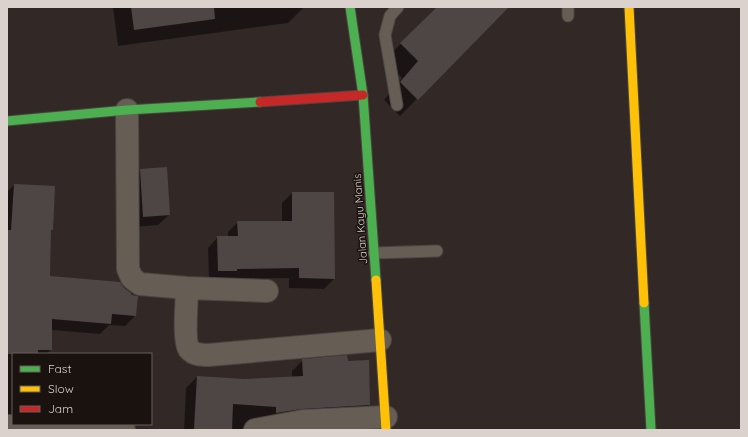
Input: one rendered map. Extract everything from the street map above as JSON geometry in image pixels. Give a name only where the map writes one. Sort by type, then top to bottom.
[{"type":"street","name":"Jalan Kayu Manis","points":[[350,7],[363,95],[386,423]]},
{"type":"street","points":[[629,7],[652,430]]},
{"type":"street","points":[[7,121],[127,110],[363,95]]},
{"type":"street","points":[[127,110],[128,269],[132,278],[140,284],[187,288],[267,291]]},
{"type":"street","points":[[187,288],[186,341],[190,350],[198,355],[380,340]]},
{"type":"street","points":[[254,430],[303,422],[386,423]]},
{"type":"street","points":[[7,426],[124,430]]},
{"type":"lane","points":[[397,105],[385,35],[390,16],[398,7]]},
{"type":"lane","points":[[374,253],[437,251]]},
{"type":"building","points":[[131,7],[214,7],[215,19],[134,30]]},
{"type":"building","points":[[437,7],[509,7],[418,100],[400,82],[418,61],[400,43]]},
{"type":"building","points":[[167,167],[170,215],[143,217],[140,169]]},
{"type":"building","points":[[14,184],[55,186],[53,230],[51,230],[50,276],[120,282],[124,288],[131,293],[131,295],[138,296],[136,316],[112,314],[111,324],[52,319],[52,350],[38,350],[38,353],[7,354],[7,230],[11,230]]},
{"type":"building","points":[[292,192],[334,192],[335,279],[299,278],[299,268],[237,269],[237,271],[218,271],[217,236],[238,236],[237,221],[292,221]]},
{"type":"building","points":[[347,355],[348,361],[369,360],[370,405],[302,409],[276,413],[276,407],[233,404],[232,430],[194,429],[197,376],[244,379],[303,376],[302,359]]},
{"type":"traffic: fast","points":[[350,7],[363,95],[376,280]]},
{"type":"traffic: fast","points":[[7,121],[127,110],[260,102]]},
{"type":"traffic: fast","points":[[644,303],[651,430]]},
{"type":"traffic: slow","points":[[629,7],[644,303]]},
{"type":"traffic: slow","points":[[376,280],[386,430]]},
{"type":"traffic: jam","points":[[260,102],[363,95]]}]
